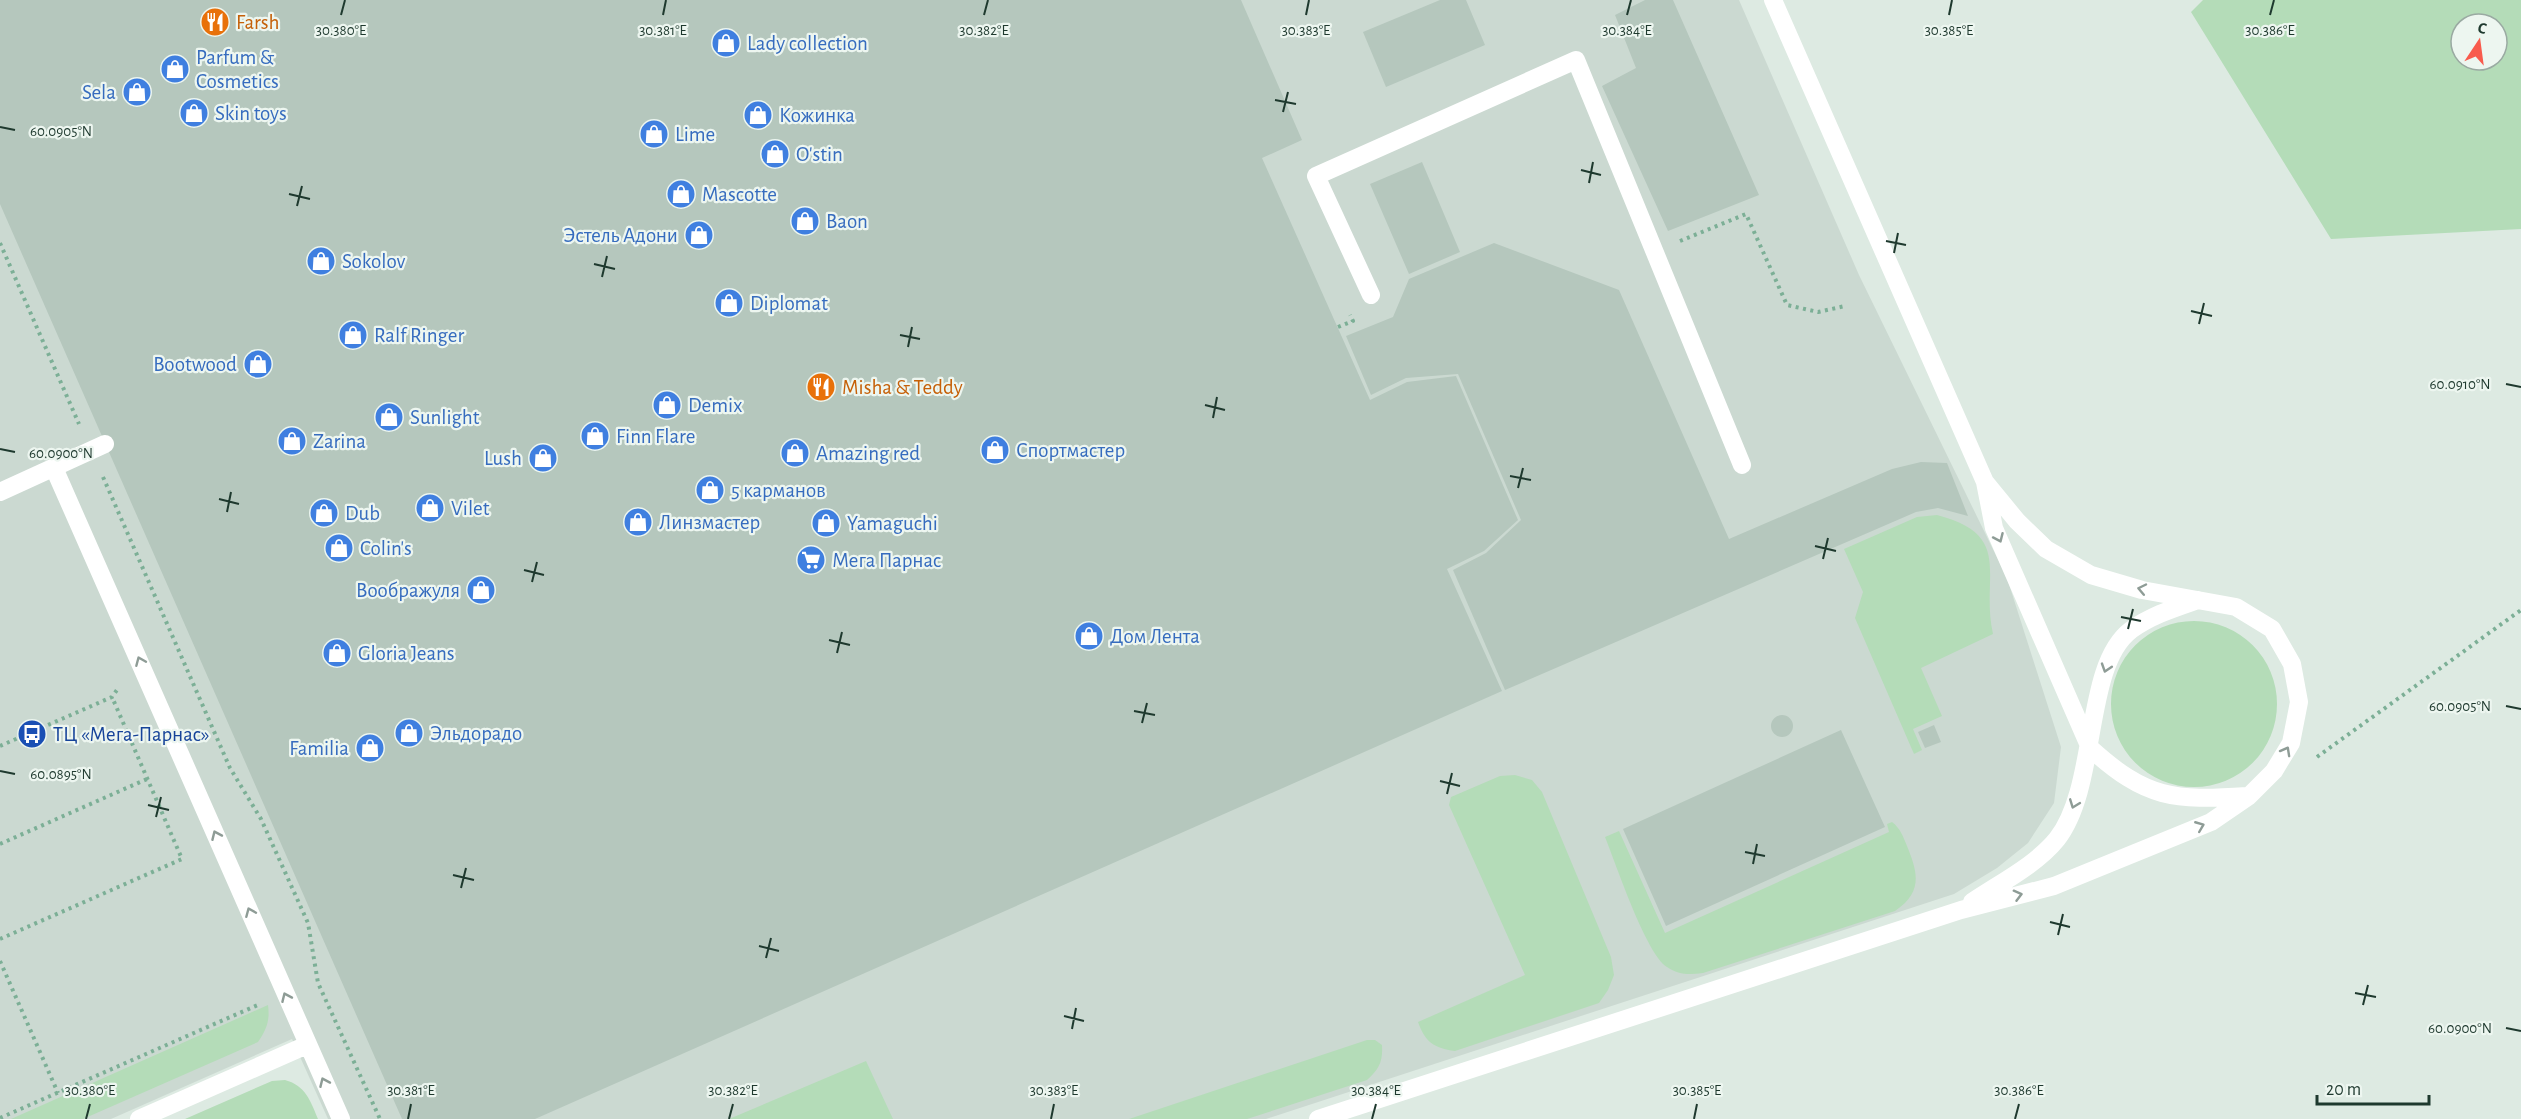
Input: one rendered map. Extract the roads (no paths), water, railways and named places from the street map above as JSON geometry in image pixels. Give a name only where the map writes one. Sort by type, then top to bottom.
[{"type":"street","points":[[1773,0],[1985,482],[1995,528],[2090,748],[2118,774],[2162,795],[2203,799],[2249,796]]},
{"type":"street","points":[[1371,296],[1316,176],[1576,60],[1742,465]]},
{"type":"street","points":[[0,492],[105,444]]},
{"type":"street","points":[[54,468],[340,1119]]},
{"type":"street","points":[[1318,1119],[1961,910],[2054,886],[2211,822],[2249,796],[2274,771],[2290,743],[2299,702],[2292,664],[2272,629],[2236,607],[2142,590],[2091,575],[2046,549],[2017,521],[1985,482]]},
{"type":"street","points":[[1961,910],[2037,857],[2057,838],[2072,810],[2090,748],[2097,696],[2110,657],[2129,632],[2158,614],[2200,599]]},
{"type":"street","points":[[139,1119],[307,1045]]},
{"type":"place","name":"Farsh","points":[[215,22]]},
{"type":"place","name":"Lady collection","points":[[726,43]]},
{"type":"place","name":"Parfum & Cosmetics","points":[[175,69]]},
{"type":"place","name":"Sela","points":[[137,92]]},
{"type":"place","name":"Skin toys","points":[[194,113]]},
{"type":"place","name":"Кожинка","points":[[758,115]]},
{"type":"place","name":"Lime","points":[[654,134]]},
{"type":"place","name":"O′stin","points":[[775,154]]},
{"type":"place","name":"Mascotte","points":[[681,194]]},
{"type":"place","name":"Baon","points":[[805,221]]},
{"type":"place","name":"Эстель Адони","points":[[699,235]]},
{"type":"place","name":"Sokolov","points":[[321,261]]},
{"type":"place","name":"Diplomat","points":[[729,303]]},
{"type":"place","name":"Ralf Ringer","points":[[353,335]]},
{"type":"place","name":"Bootwood","points":[[258,364]]},
{"type":"place","name":"Misha & Teddy","points":[[821,387]]},
{"type":"place","name":"Demix","points":[[667,405]]},
{"type":"place","name":"Sunlight","points":[[389,417]]},
{"type":"place","name":"Finn Flare","points":[[595,436]]},
{"type":"place","name":"Zarina","points":[[292,441]]},
{"type":"place","name":"Спортмастер","points":[[995,450]]},
{"type":"place","name":"Amazing red","points":[[795,453]]},
{"type":"place","name":"Lush","points":[[543,458]]},
{"type":"place","name":"5 карманов","points":[[710,490]]},
{"type":"place","name":"Vilet","points":[[430,508]]},
{"type":"place","name":"Dub","points":[[324,513]]},
{"type":"place","name":"Линзмастер","points":[[638,522]]},
{"type":"place","name":"Yamaguchi","points":[[826,523]]},
{"type":"place","name":"Colin's","points":[[339,548]]},
{"type":"place","name":"Мега Парнас","points":[[811,560]]},
{"type":"place","name":"Воображуля","points":[[481,590]]},
{"type":"place","name":"Дом Лента","points":[[1089,636]]},
{"type":"place","name":"Gloria Jeans","points":[[337,653]]},
{"type":"place","name":"Эльдорадо","points":[[409,733]]},
{"type":"place","name":"ТЦ «Мега-Парнас»","points":[[32,734]]},
{"type":"place","name":"Familia","points":[[370,748]]}]
